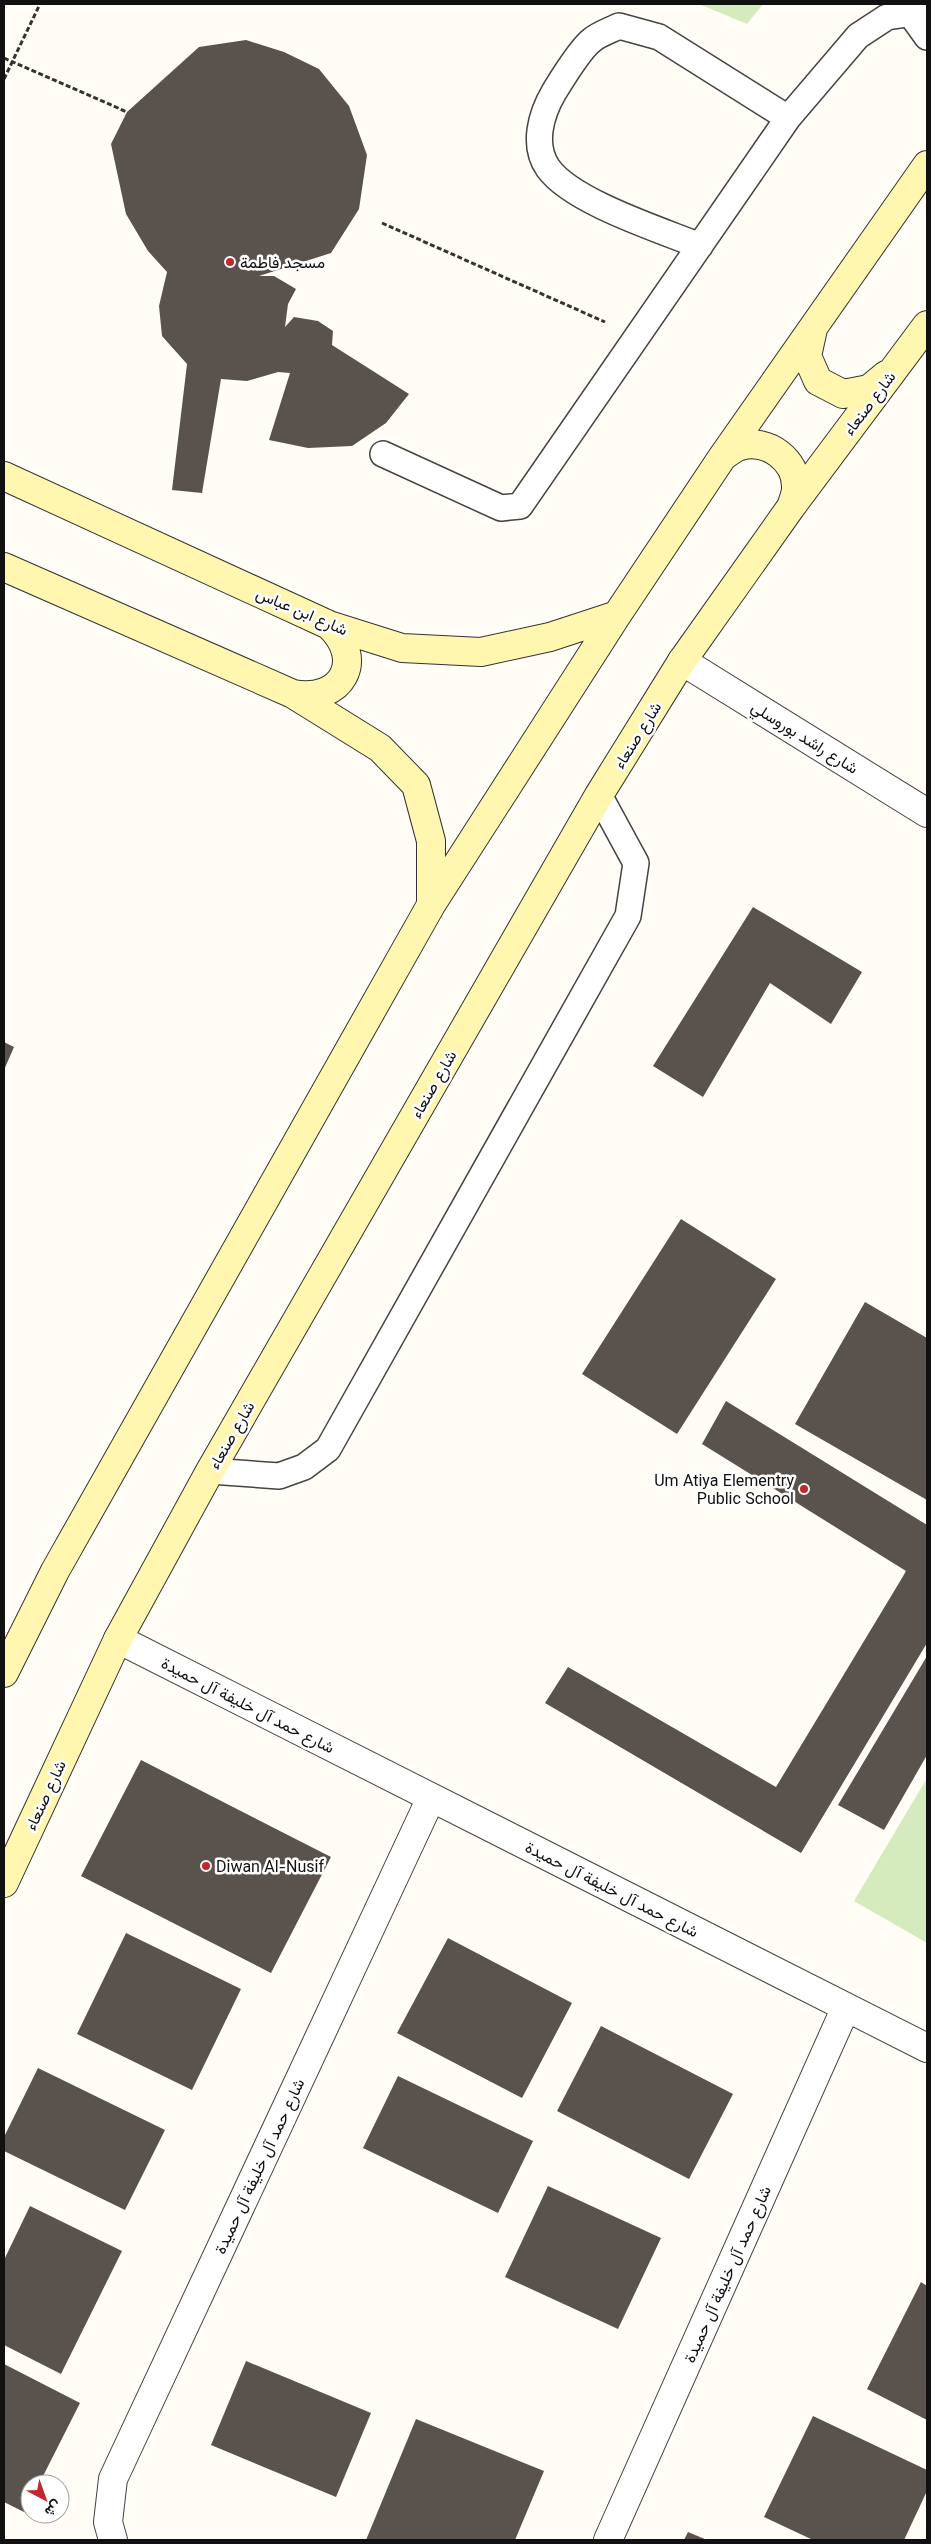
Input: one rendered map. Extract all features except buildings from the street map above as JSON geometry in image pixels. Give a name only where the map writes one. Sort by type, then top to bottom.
[{"type":"main road","points":[[4,1673],[55,1571],[431,905],[616,615],[723,456],[927,165]]},
{"type":"main road","name":"شارع صنعاء","points":[[4,1884],[118,1640],[210,1471],[599,795],[682,661],[791,507],[927,325]]},
{"type":"main road","points":[[813,327],[806,356],[818,381],[843,394],[869,388],[894,369]]},
{"type":"main road","points":[[723,456],[740,446],[760,445],[779,452],[792,468],[796,488],[791,507]]},
{"type":"main road","name":"شارع ابن عباس","points":[[4,476],[329,625],[402,648],[481,652],[550,637],[616,615]]},
{"type":"main road","points":[[4,566],[293,694],[380,748],[416,785],[431,842],[431,905]]},
{"type":"main road","points":[[293,694],[309,697],[325,693],[338,683],[342,676],[346,668],[347,652],[341,636],[329,625]]},
{"type":"street","name":"شارع راشد بوروسلي","points":[[682,661],[927,813]]},
{"type":"street","name":"شارع حمد آل خليفة آل حميدة","points":[[118,1640],[927,2048]]},
{"type":"street","name":"شارع حمد آل خليفة آل حميدة","points":[[113,2540],[108,2522],[114,2479],[431,1798]]},
{"type":"street","name":"شارع حمد آل خليفة آل حميدة","points":[[608,2540],[846,2007]]},
{"type":"lane","points":[[383,454],[501,508],[520,506],[788,118],[858,36],[887,17],[918,11],[927,37]]},
{"type":"lane","points":[[700,246],[600,204],[565,184],[548,168],[539,146],[543,111],[564,75],[591,40],[619,26],[659,37],[788,118]]},
{"type":"lane","points":[[210,1471],[279,1476],[304,1467],[328,1449],[628,916],[636,863],[599,795]]},
{"type":"path","points":[[4,80],[40,4]]},
{"type":"path","points":[[4,58],[127,112]]},
{"type":"path","points":[[382,223],[638,336]]},
{"type":"green space","points":[[699,4],[763,4],[747,24]]},
{"type":"green space","points":[[927,1778],[927,1943],[854,1901]]},
{"type":"place","name":"مسجد فاطمة","points":[[230,262]]},
{"type":"place","name":"Um Atiya Elementry Public School","points":[[804,1489]]},
{"type":"place","name":"Diwan Al-Nusif","points":[[206,1866]]}]
